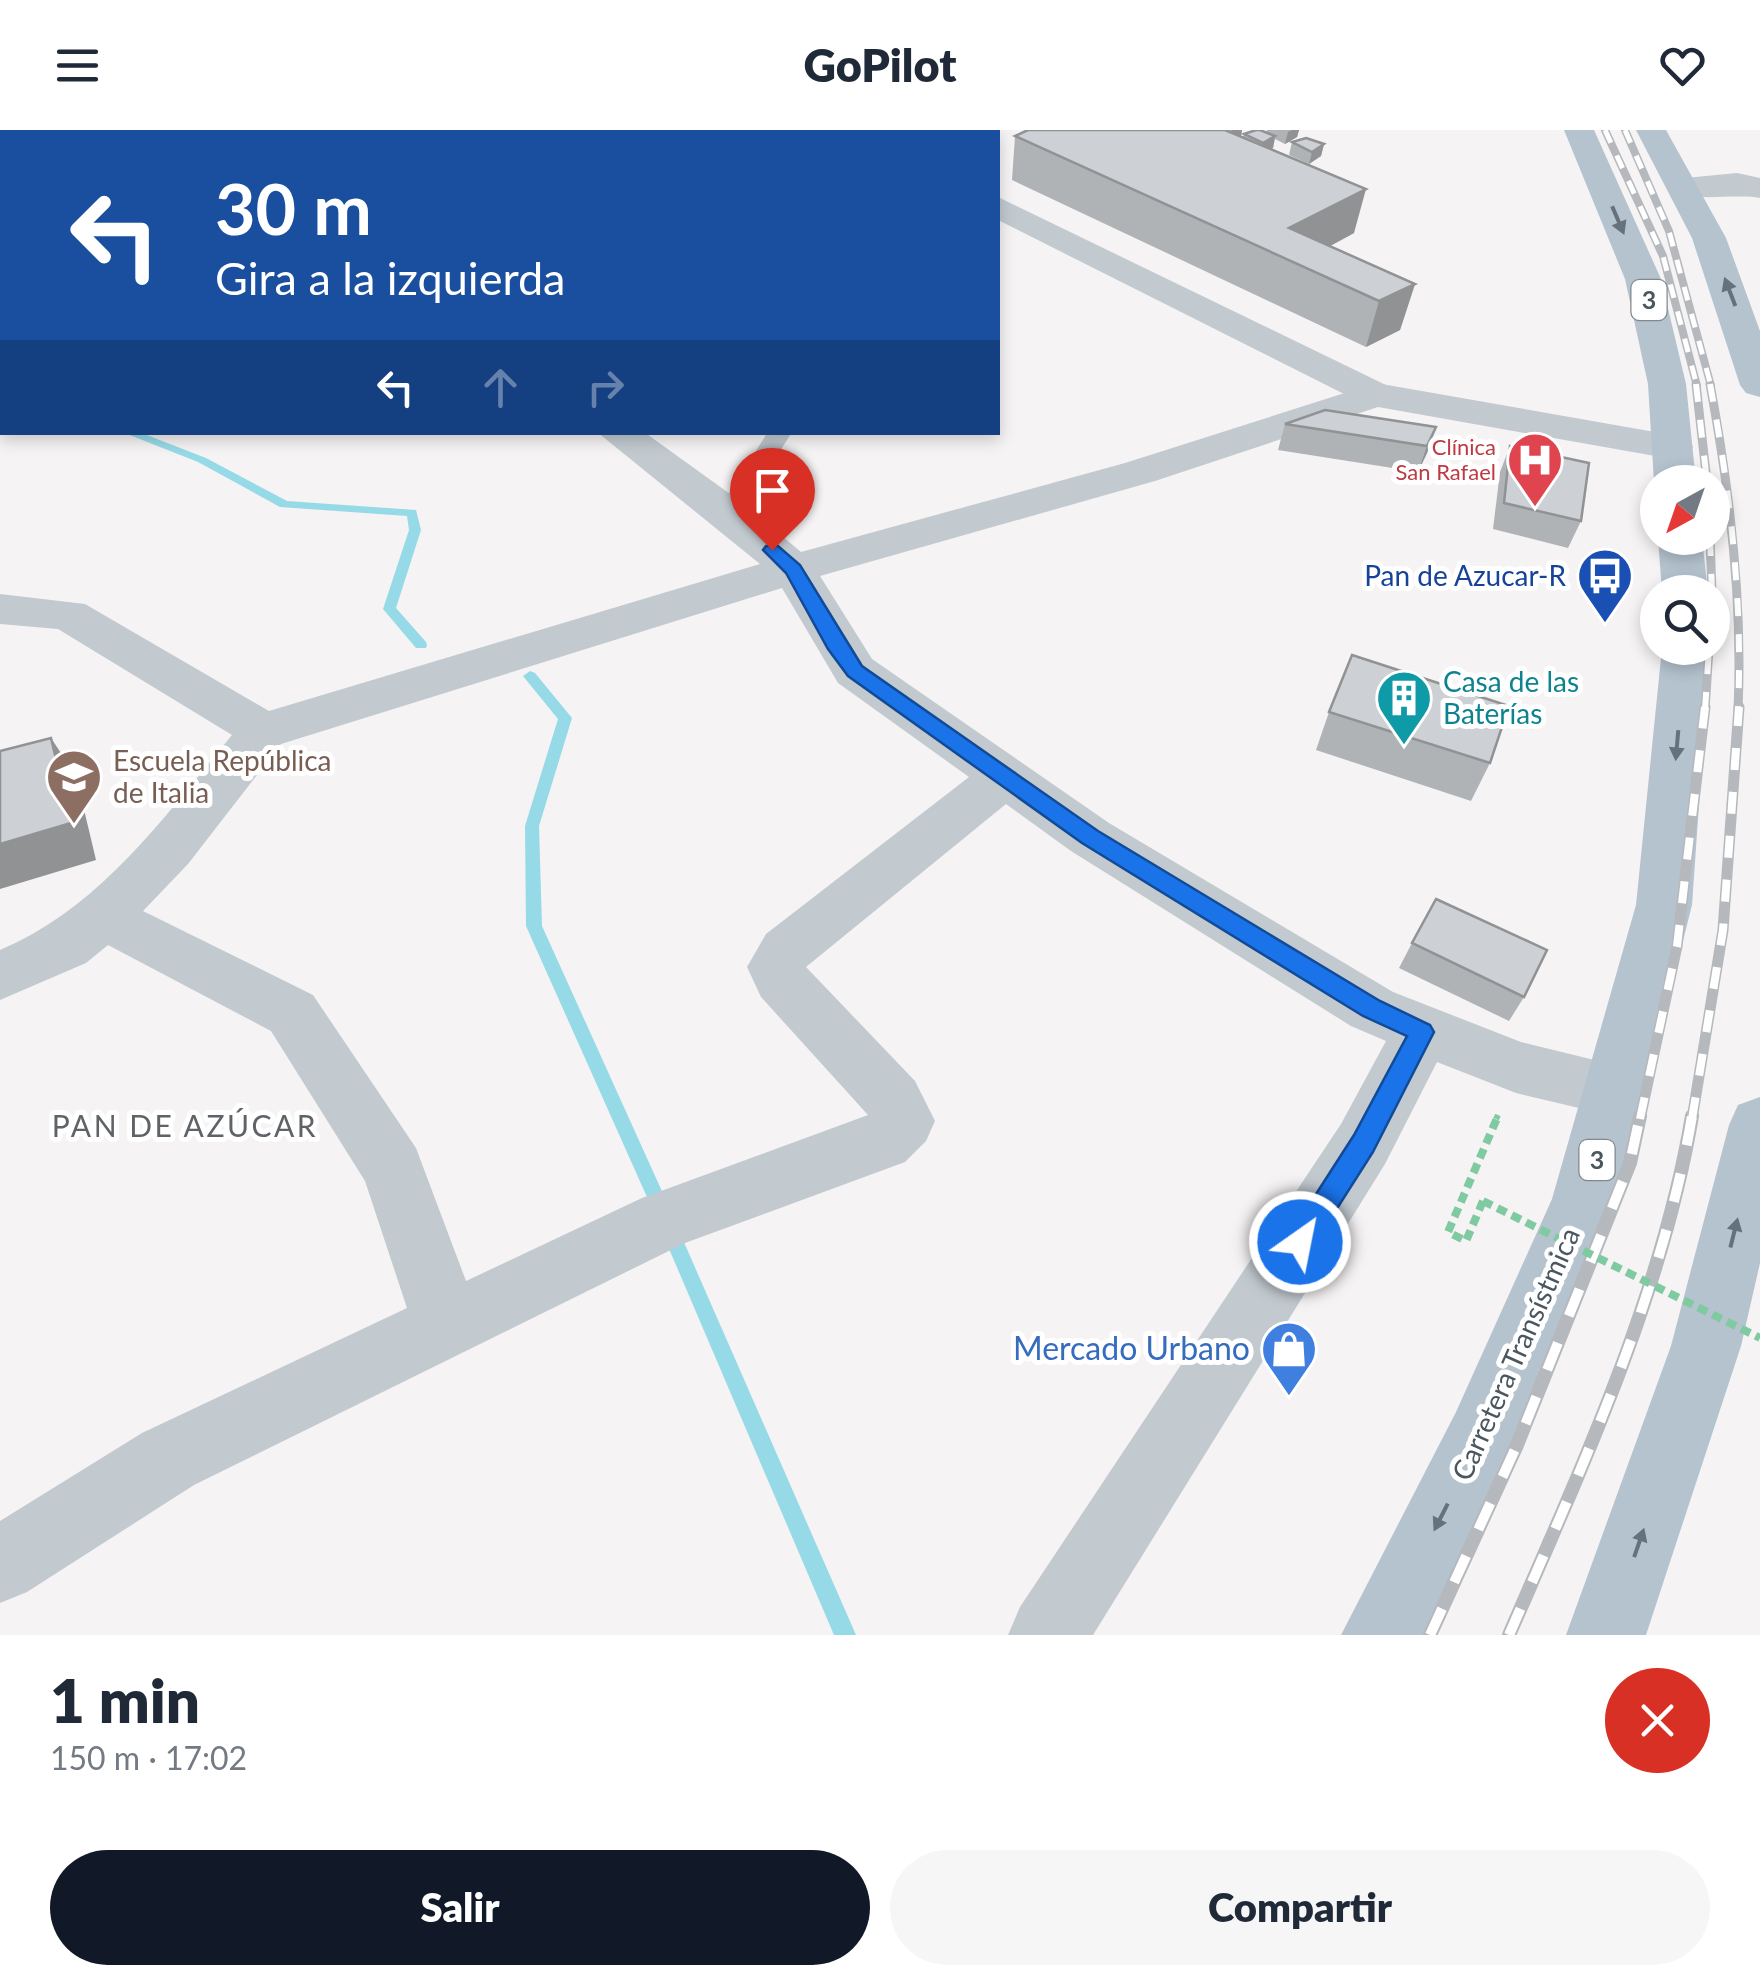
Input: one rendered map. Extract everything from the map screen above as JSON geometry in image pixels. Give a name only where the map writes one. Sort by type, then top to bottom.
[{"type":"main road","name":"3","points":[[1579,130],[1643,279],[1668,384],[1673,465]]},
{"type":"main road","points":[[1650,130],[1685,188],[1742,325],[1760,385]]},
{"type":"main road","name":"Carretera Transístmica","points":[[1381,1635],[1482,1438],[1586,1200],[1664,905],[1685,665]]},
{"type":"main road","points":[[1606,1635],[1706,1346],[1759,1133]]},
{"type":"street","points":[[1685,188],[1737,183],[1760,188]]},
{"type":"street","points":[[1000,208],[1376,395],[1673,465]]},
{"type":"street","points":[[0,976],[66,946],[103,917],[170,849],[263,732],[794,569],[1140,472],[1376,395]]},
{"type":"street","points":[[621,435],[729,513],[794,569],[838,649],[855,671],[1003,778],[1216,916],[1372,1008],[1422,1032],[1516,1067],[1617,1090]]},
{"type":"street","points":[[0,608],[69,615],[263,732]]},
{"type":"street","points":[[0,1564],[168,1459],[666,1220],[883,1142],[904,1122],[893,1100],[782,980],[776,967],[786,950],[1003,778]]},
{"type":"street","points":[[103,917],[292,1014],[393,1169],[448,1326]]},
{"type":"street","points":[[1048,1635],[1364,1144],[1422,1032]]},
{"type":"lane","points":[[729,513],[778,435]]},
{"type":"path","points":[[1502,1104],[1448,1232],[1466,1242],[1484,1201],[1760,1338]]},
{"type":"building","points":[[1028,130],[1225,130],[1366,189],[1289,228],[1415,284],[1379,301],[1015,136]]},
{"type":"building","points":[[1256,130],[1275,136],[1263,143],[1244,134]]},
{"type":"building","points":[[1306,138],[1324,144],[1312,152],[1292,142]]},
{"type":"building","points":[[1325,410],[1436,427],[1427,446],[1285,424]]},
{"type":"building","points":[[1510,446],[1589,463],[1581,521],[1504,503]]},
{"type":"building","points":[[1352,655],[1509,706],[1490,763],[1329,712]]},
{"type":"building","points":[[51,738],[71,823],[0,844],[0,751]]},
{"type":"building","points":[[1436,899],[1547,950],[1524,997],[1412,943]]},
{"type":"waterway","points":[[135,435],[202,460],[284,504],[412,513],[415,530],[389,609],[421,645]]},
{"type":"waterway","points":[[530,676],[565,718],[532,826],[534,926],[661,1209]]},
{"type":"waterway","points":[[670,1230],[845,1635]]},
{"type":"railway","points":[[1605,130],[1663,256],[1697,386]]},
{"type":"railway","points":[[1625,130],[1669,231],[1711,386]]},
{"type":"railway","points":[[1696,384],[1705,465]]},
{"type":"railway","points":[[1710,384],[1733,546],[1739,628],[1738,710]]},
{"type":"railway","points":[[1711,555],[1711,575]]},
{"type":"railway","points":[[1705,710],[1708,665]]},
{"type":"railway","points":[[1640,1119],[1677,946],[1705,707]]},
{"type":"railway","points":[[1692,1119],[1723,930],[1739,707]]},
{"type":"railway","points":[[1430,1635],[1517,1445],[1630,1163],[1640,1116]]},
{"type":"railway","points":[[1509,1635],[1591,1445],[1640,1315],[1661,1249],[1692,1116]]},
{"type":"place","name":"Clínica San Rafael","points":[[1535,509]]},
{"type":"place","name":"Pan de Azucar-R","points":[[1605,625]]},
{"type":"place","name":"Casa de las Baterías","points":[[1404,747]]},
{"type":"place","name":"Escuela República de Italia","points":[[74,826]]},
{"type":"place","name":"Mercado Urbano","points":[[1289,1398]]},
{"type":"district","name":"PAN DE AZÚCAR","points":[[185,1127]]},
{"type":"route","points":[[772,550],[794,569],[838,649],[855,671],[1090,837],[1372,1008],[1422,1032],[1364,1144],[1300,1242]]}]
